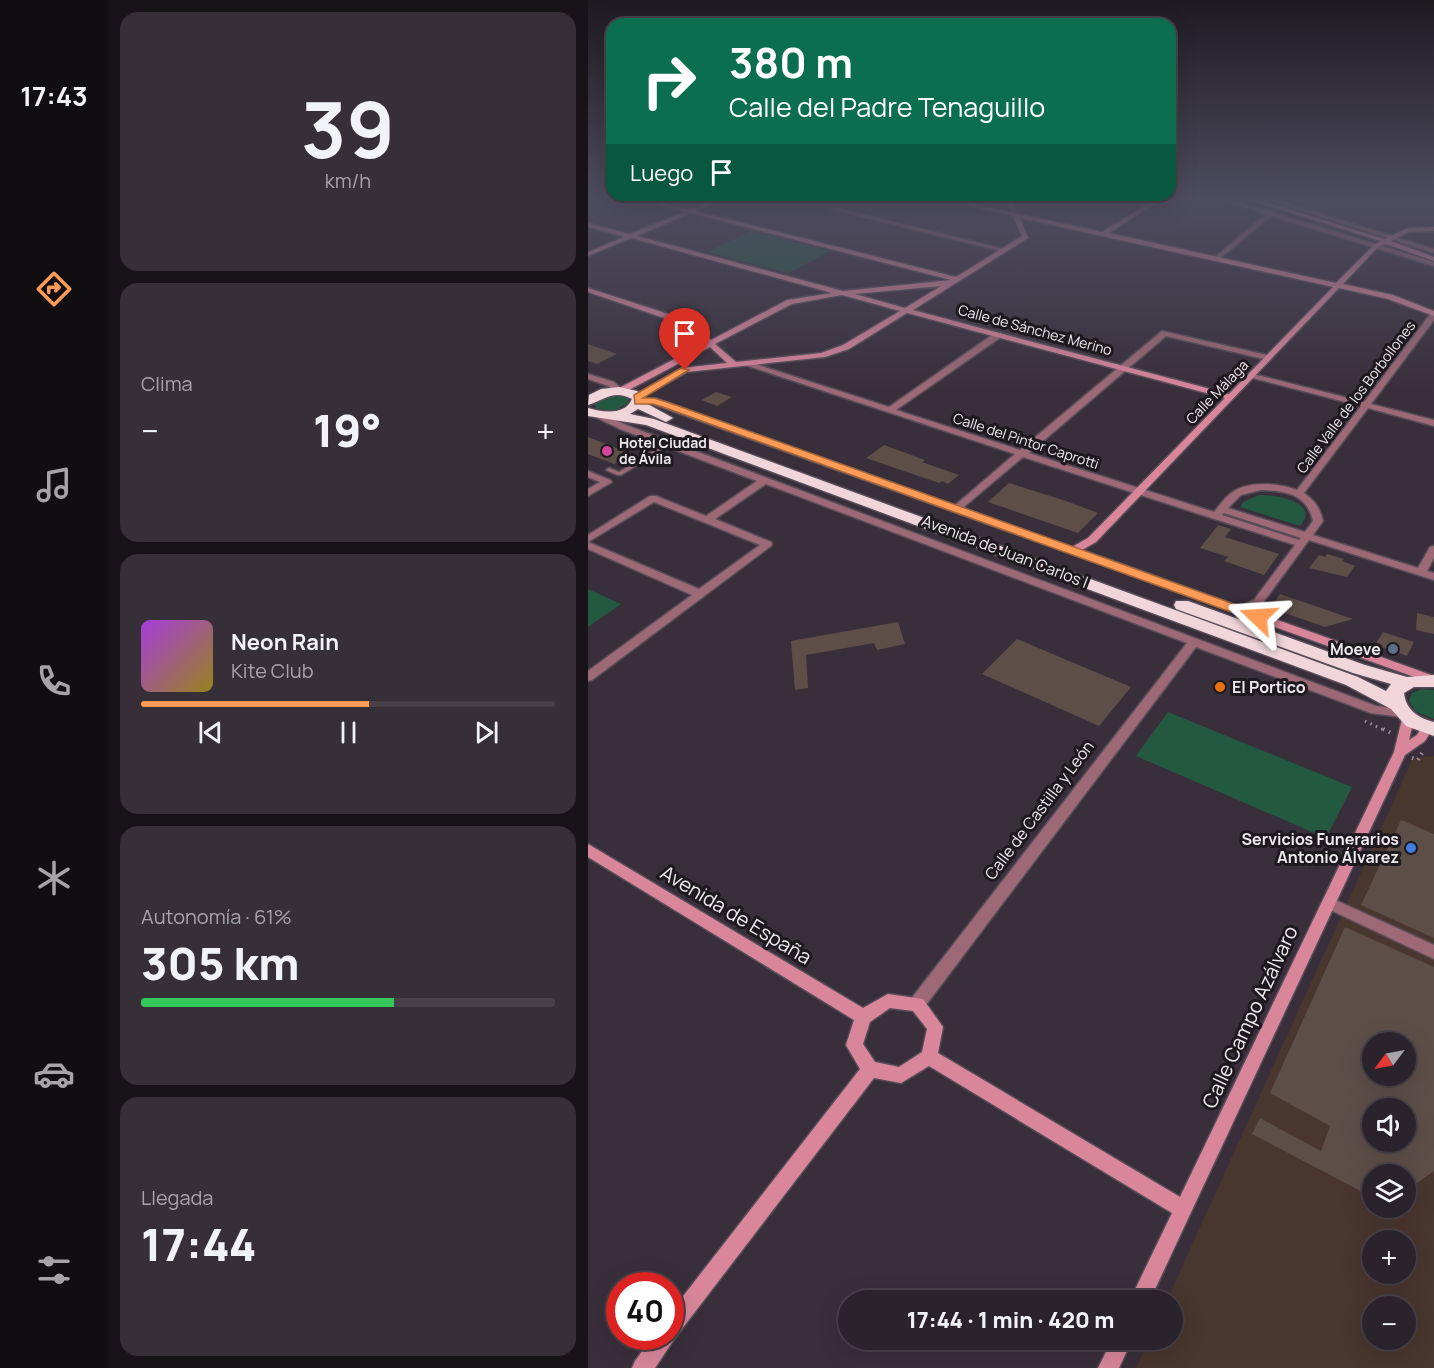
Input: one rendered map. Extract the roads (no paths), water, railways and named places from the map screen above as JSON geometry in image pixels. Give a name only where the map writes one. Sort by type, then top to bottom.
[{"type":"highway","points":[[588,387],[632,393],[638,401],[628,411],[597,415]]},
{"type":"highway","points":[[588,401],[616,391]]},
{"type":"highway","name":"Avenida de Juan Carlos I","points":[[638,401],[660,416],[1359,669],[1404,682],[1419,679],[1434,680]]},
{"type":"highway","name":"Avenida de Juan Carlos I","points":[[597,415],[649,422],[1352,681],[1401,712]]},
{"type":"highway","points":[[1404,682],[1395,691],[1401,712],[1432,729]]},
{"type":"street","name":"Calle de Sánchez Merino","points":[[734,264],[1231,397]]},
{"type":"street","points":[[890,264],[955,281]]},
{"type":"street","points":[[638,401],[685,370],[830,352],[846,347],[983,264]]},
{"type":"street","points":[[1238,264],[1390,297],[1434,315]]},
{"type":"street","name":"Calle Málaga","points":[[1073,550],[1092,540],[1359,264]]},
{"type":"street","points":[[588,376],[611,384],[616,391],[790,302],[843,293],[955,281]]},
{"type":"street","points":[[588,290],[687,322],[709,345],[733,364]]},
{"type":"street","name":"Calle Valle de los Borbollones","points":[[1299,494],[1434,315]]},
{"type":"street","points":[[956,509],[1165,333],[1268,358]]},
{"type":"street","points":[[890,411],[999,335]]},
{"type":"street","name":"Calle del Pintor Caprotti","points":[[743,363],[1139,492],[1219,513],[1434,577]]},
{"type":"street","points":[[1252,375],[1434,423]]},
{"type":"street","name":"Avenida de Juan Carlos I","points":[[638,401],[654,401],[1434,680]]},
{"type":"street","name":"Avenida de Juan Carlos I","points":[[597,415],[668,444],[1375,710],[1401,712]]},
{"type":"street","points":[[588,474],[607,482],[588,493]]},
{"type":"street","points":[[707,520],[765,480]]},
{"type":"street","points":[[1219,513],[1236,494],[1254,488],[1277,488],[1299,494],[1311,502],[1318,512],[1318,521],[1258,602],[1240,610]]},
{"type":"street","points":[[588,539],[652,498],[767,544],[588,677]]},
{"type":"street","points":[[588,544],[700,594]]},
{"type":"street","points":[[1421,573],[1434,549]]},
{"type":"street","points":[[1258,602],[1258,617]]},
{"type":"street","name":"Calle de Castilla y León","points":[[917,1004],[1194,642]]},
{"type":"street","name":"Calle Campo Azálvaro","points":[[1145,1290],[1400,752],[1401,712]]},
{"type":"street","name":"Calle Campo Azálvaro","points":[[1400,752],[1432,729]]},
{"type":"street","name":"Avenida de España","points":[[588,850],[863,1017]]},
{"type":"street","points":[[1329,903],[1434,952]]},
{"type":"street","points":[[888,1001],[917,1004],[935,1027],[929,1057],[901,1075],[870,1069],[854,1045],[863,1017],[888,1001]]},
{"type":"street","points":[[929,1057],[1183,1209]]},
{"type":"street","points":[[684,1312],[870,1069]]},
{"type":"street","points":[[642,1368],[656,1350]]},
{"type":"street","points":[[1108,1368],[1117,1350]]},
{"type":"lane","points":[[609,470],[619,474],[668,444]]},
{"type":"place","name":"Hotel Ciudad de Ávila","points":[[607,451]]},
{"type":"place","name":"Moeve","points":[[1393,649]]},
{"type":"place","name":"El Portico","points":[[1220,687]]},
{"type":"place","name":"Servicios Funerarios Antonio Álvarez","points":[[1411,848]]}]
